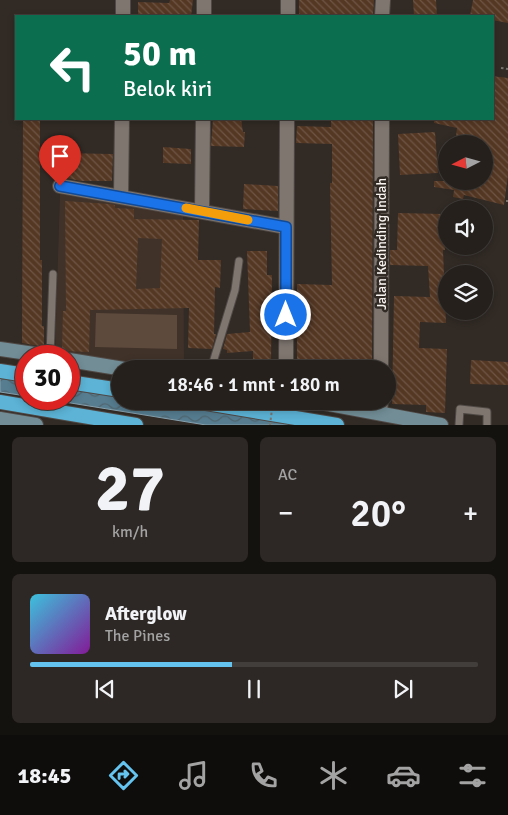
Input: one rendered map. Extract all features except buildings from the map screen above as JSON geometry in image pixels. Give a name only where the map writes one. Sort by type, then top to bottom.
[{"type":"highway","points":[[0,371],[15,373]]},
{"type":"highway","points":[[80,384],[111,389]]},
{"type":"highway","points":[[0,402],[136,425]]},
{"type":"highway","points":[[248,410],[337,425]]},
{"type":"main road","points":[[0,349],[15,351]]},
{"type":"main road","points":[[80,362],[111,367]]},
{"type":"main road","points":[[390,410],[440,425]]},
{"type":"main road","points":[[0,419],[36,425]]},
{"type":"street","points":[[123,0],[123,15]]},
{"type":"street","points":[[204,0],[204,15]]},
{"type":"street","points":[[288,0],[288,15]]},
{"type":"street","points":[[382,0],[382,15]]},
{"type":"street","points":[[122,120],[122,197]]},
{"type":"street","points":[[202,211],[203,120]]},
{"type":"street","points":[[286,360],[287,120]]},
{"type":"street","name":"Jalan Kedinding Indah","points":[[381,360],[382,120]]},
{"type":"street","points":[[60,186],[286,227]]},
{"type":"lane","points":[[214,360],[235,290],[239,261]]},
{"type":"lane","points":[[50,345],[53,274]]},
{"type":"lane","points":[[459,425],[460,409],[487,412],[486,425]]},
{"type":"path","points":[[501,68],[508,69]]},
{"type":"path","points":[[270,425],[272,410]]},
{"type":"shaded area","points":[[60,193],[183,215],[184,360],[111,361],[80,358],[80,345],[55,345]]},
{"type":"shaded area","points":[[96,313],[177,315],[177,349],[95,347]]},
{"type":"water","points":[[0,377],[15,379],[15,394],[0,392]]},
{"type":"water","points":[[80,389],[111,394],[111,410],[80,405]]},
{"type":"water","points":[[114,410],[207,410],[295,425],[206,425]]},
{"type":"slow traffic","points":[[186,208],[248,220]]},
{"type":"route","points":[[60,186],[286,227],[286,315]]}]
